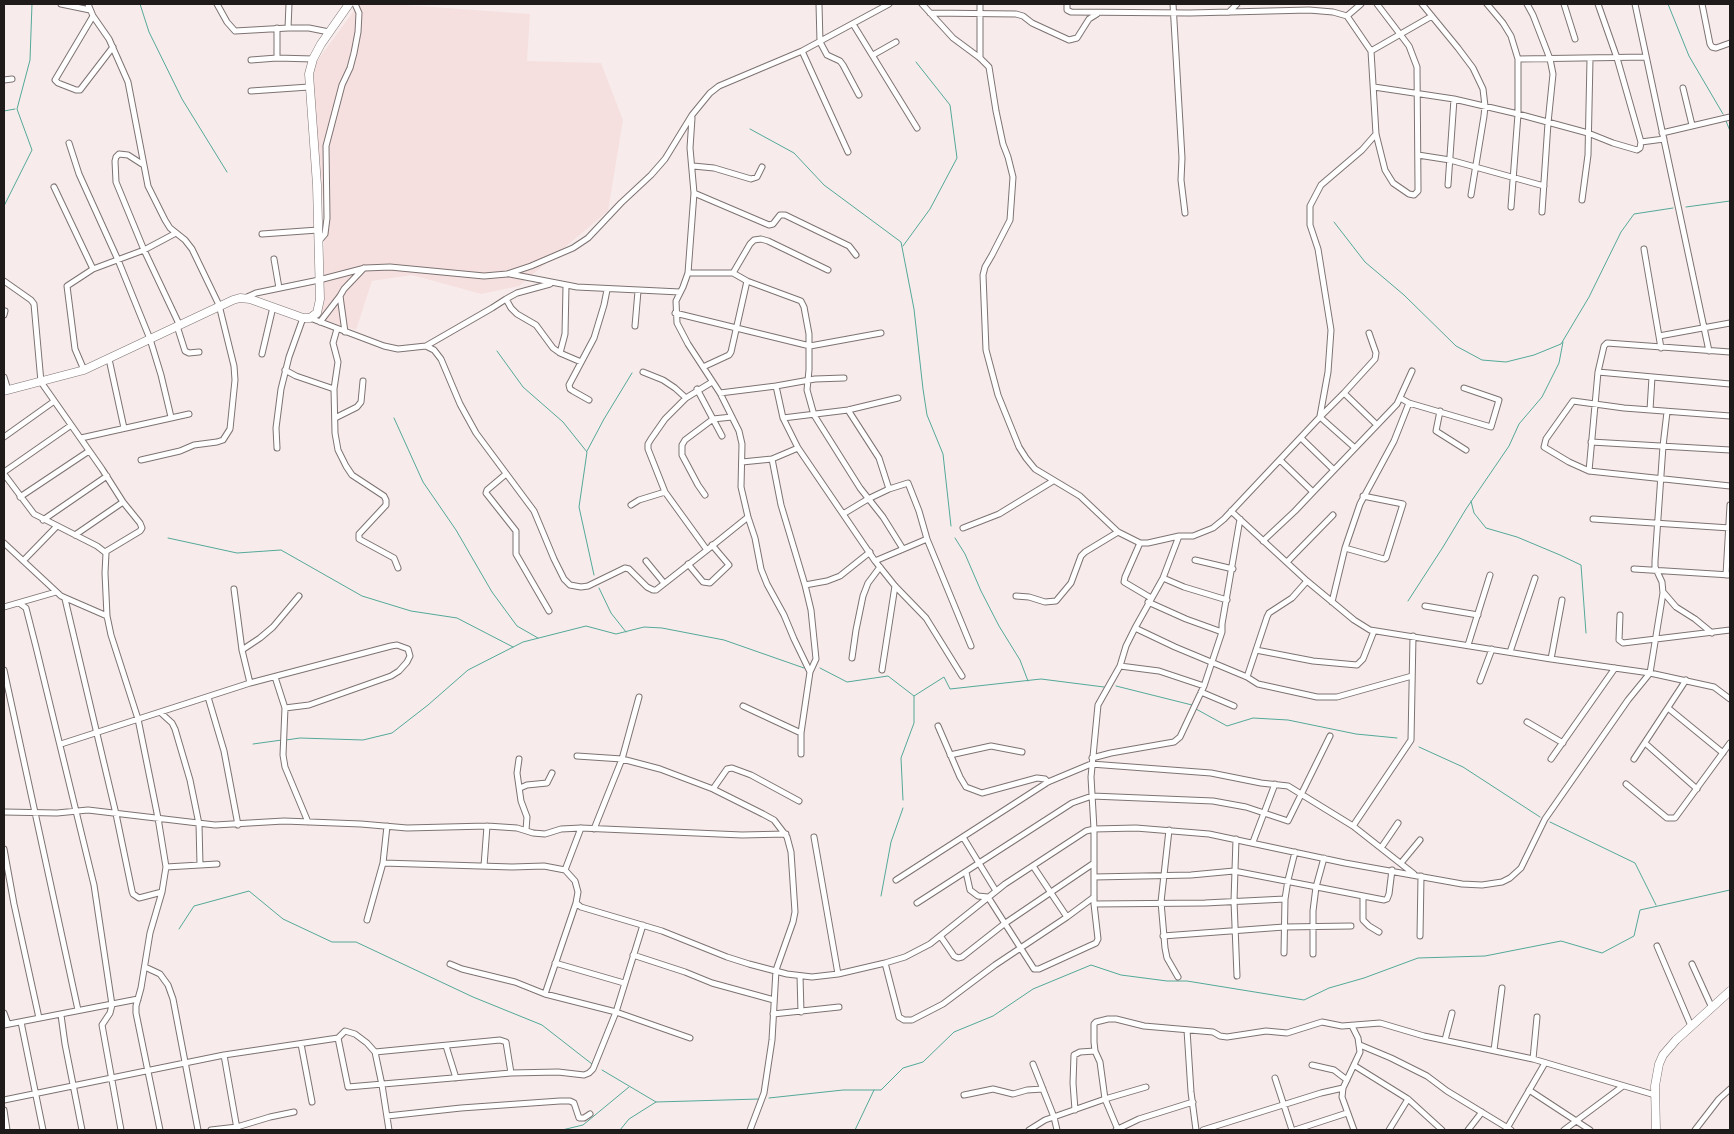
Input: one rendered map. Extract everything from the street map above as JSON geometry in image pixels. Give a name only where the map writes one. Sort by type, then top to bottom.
[{"type":"street","points":[[61,4],[90,10]]},
{"type":"street","points":[[88,4],[93,16],[113,47],[128,82],[148,186],[165,220],[192,250],[219,305],[234,366],[235,380],[230,429],[223,440],[194,445],[180,451],[141,460]]},
{"type":"street","points":[[217,4],[227,22],[235,31],[309,28],[329,32]]},
{"type":"street","points":[[288,28],[289,4]]},
{"type":"street","points":[[277,448],[278,407],[285,370],[306,318],[319,310],[317,185],[309,74],[313,59],[349,4]]},
{"type":"street","points":[[319,241],[325,234],[327,218],[326,146],[342,85],[350,68],[354,53],[359,13],[355,4]]},
{"type":"street","points":[[819,4],[820,42],[827,55],[840,61],[843,65],[859,96]]},
{"type":"street","points":[[4,377],[6,390],[84,370],[219,305],[244,298],[256,292],[319,280],[365,268],[390,267],[484,276],[507,274],[574,248],[588,238],[660,164],[683,132],[692,115],[710,93],[719,86],[802,51],[889,4]]},
{"type":"street","points":[[922,4],[953,38],[989,67],[1003,144],[1013,178],[1010,220],[983,274],[986,350],[998,395],[1019,446],[1035,469],[1080,496],[1118,532],[1140,543],[1180,536],[1193,536],[1213,528],[1344,393],[1376,356],[1369,333]]},
{"type":"street","points":[[980,4],[980,58]]},
{"type":"street","points":[[1066,4],[1068,12],[1309,10],[1333,12],[1347,16],[1371,51],[1376,134],[1387,176],[1393,183],[1412,195],[1418,191],[1418,92],[1415,61],[1409,46],[1377,4]]},
{"type":"street","points":[[1172,4],[1185,213]]},
{"type":"street","points":[[1229,12],[1237,4]]},
{"type":"street","points":[[1306,4],[1309,10]]},
{"type":"street","points":[[1347,16],[1361,4]]},
{"type":"street","points":[[1422,4],[1472,68],[1483,89],[1485,106],[1471,195]]},
{"type":"street","points":[[1487,4],[1511,36],[1518,59],[1518,114],[1511,208]]},
{"type":"street","points":[[1527,4],[1550,59],[1553,74],[1542,212]]},
{"type":"street","points":[[1564,4],[1575,39]]},
{"type":"street","points":[[1374,87],[1418,92],[1485,106],[1588,133],[1637,150],[1640,148],[1641,142],[1617,58],[1598,4]]},
{"type":"street","points":[[1635,4],[1709,351]]},
{"type":"street","points":[[1702,4],[1712,47],[1716,48],[1730,43]]},
{"type":"street","points":[[930,13],[1020,15],[1032,23],[1069,40],[1078,38],[1089,19],[1093,15],[1102,13]]},
{"type":"street","points":[[93,16],[55,80],[80,90],[113,47]]},
{"type":"street","points":[[1371,51],[1432,16]]},
{"type":"street","points":[[853,24],[917,128]]},
{"type":"street","points":[[276,28],[277,58]]},
{"type":"street","points":[[873,55],[896,42]]},
{"type":"street","points":[[802,51],[848,152]]},
{"type":"street","points":[[1518,59],[1646,57]]},
{"type":"street","points":[[252,60],[277,58],[313,59]]},
{"type":"street","points":[[1582,200],[1586,175],[1590,59]]},
{"type":"street","points":[[4,80],[12,79]]},
{"type":"street","points":[[251,91],[309,87]]},
{"type":"street","points":[[1683,88],[1692,125]]},
{"type":"street","points":[[1448,185],[1454,99]]},
{"type":"street","points":[[692,115],[690,148],[694,193],[688,273],[684,287],[676,301],[677,323],[720,393],[739,431],[742,444],[741,487],[755,538],[761,569],[810,672]]},
{"type":"street","points":[[1641,142],[1692,125],[1730,116]]},
{"type":"street","points":[[1320,416],[1328,372],[1331,330],[1318,249],[1310,226],[1310,206],[1321,185],[1362,150],[1376,134]]},
{"type":"street","points":[[69,143],[79,174],[118,260],[150,339],[161,374],[171,417]]},
{"type":"street","points":[[143,164],[135,158],[119,154],[114,162],[116,182],[178,325],[186,351],[190,353],[199,352]]},
{"type":"street","points":[[1418,155],[1450,160],[1544,186]]},
{"type":"street","points":[[693,166],[714,168],[751,179],[757,177],[762,167]]},
{"type":"street","points":[[54,187],[93,269]]},
{"type":"street","points":[[694,193],[769,224],[773,224],[780,215],[785,214],[849,246],[856,255]]},
{"type":"street","points":[[262,234],[318,230]]},
{"type":"street","points":[[84,370],[75,349],[67,286],[93,269],[144,250],[176,233]]},
{"type":"street","points":[[733,273],[750,244],[754,240],[761,239],[768,240],[828,270]]},
{"type":"street","points":[[1644,249],[1661,348]]},
{"type":"street","points":[[274,259],[279,288]]},
{"type":"street","points":[[320,322],[348,284],[365,268]]},
{"type":"street","points":[[688,273],[733,273],[747,281],[801,301],[810,346],[807,390],[814,415],[868,499],[904,549]]},
{"type":"street","points":[[507,274],[566,286],[607,290],[680,292]]},
{"type":"street","points":[[4,281],[34,304],[41,382],[53,402],[142,528],[105,552]]},
{"type":"street","points":[[703,367],[729,356],[747,281]]},
{"type":"street","points":[[244,298],[320,322],[384,346],[398,349],[426,346],[517,293],[552,283]]},
{"type":"street","points":[[560,353],[565,334],[566,286]]},
{"type":"street","points":[[589,400],[570,389],[570,385],[594,338],[607,290]]},
{"type":"street","points":[[635,326],[638,291]]},
{"type":"street","points":[[340,296],[345,332]]},
{"type":"street","points":[[506,299],[517,314],[536,325],[553,348],[581,362]]},
{"type":"street","points":[[262,354],[273,307]]},
{"type":"street","points":[[676,313],[736,326],[810,346],[881,333]]},
{"type":"street","points":[[1659,336],[1730,323]]},
{"type":"street","points":[[337,329],[333,343],[338,362],[334,389],[338,450],[352,475],[384,496],[386,500],[386,505],[360,534],[358,539],[394,558],[398,568]]},
{"type":"street","points":[[1589,471],[1598,372],[1604,346],[1607,343],[1730,352]]},
{"type":"street","points":[[426,346],[434,350],[441,359],[465,415],[534,511],[554,559],[564,579],[570,585],[588,586],[625,568],[629,569],[647,587],[653,590],[748,517]]},
{"type":"street","points":[[109,359],[124,428]]},
{"type":"street","points":[[285,370],[296,376],[334,389]]},
{"type":"street","points":[[1263,541],[1295,511],[1393,410],[1412,371]]},
{"type":"street","points":[[643,372],[663,380],[686,398]]},
{"type":"street","points":[[1598,372],[1730,384]]},
{"type":"street","points":[[1650,410],[1652,377]]},
{"type":"street","points":[[720,393],[808,380],[844,378]]},
{"type":"street","points":[[335,418],[357,407],[361,402],[364,381]]},
{"type":"street","points":[[707,550],[665,492],[650,458],[648,444],[666,419],[686,398],[712,382]]},
{"type":"street","points":[[776,386],[783,418],[798,448],[875,561],[895,586],[926,618],[962,676]]},
{"type":"street","points":[[1400,398],[1409,403],[1491,427],[1499,400],[1464,388]]},
{"type":"street","points":[[698,389],[722,436]]},
{"type":"street","points":[[1344,393],[1377,425]]},
{"type":"street","points":[[783,418],[848,410],[898,398]]},
{"type":"street","points":[[1730,416],[1595,405],[1576,400],[1571,402],[1544,444],[1545,448],[1552,453],[1589,471],[1730,486]]},
{"type":"street","points":[[4,437],[53,402]]},
{"type":"street","points":[[1332,602],[1345,548],[1363,496],[1394,441],[1409,403]]},
{"type":"street","points":[[848,410],[879,458],[890,489]]},
{"type":"street","points":[[1440,411],[1436,431],[1466,450]]},
{"type":"street","points":[[576,903],[581,908],[662,931],[726,957],[800,976],[812,977],[838,974],[906,957],[941,937],[996,891],[1086,831],[1094,829],[1117,827],[1209,834],[1236,838],[1324,858],[1472,885],[1502,882],[1516,874],[1525,861],[1545,819],[1628,700],[1650,673],[1663,593],[1662,582],[1655,561],[1662,446],[1667,412]]},
{"type":"street","points":[[80,438],[188,414]]},
{"type":"street","points":[[1320,416],[1355,448]]},
{"type":"street","points":[[706,495],[698,485],[681,450],[686,440],[713,419],[732,417]]},
{"type":"street","points":[[70,426],[4,473],[34,514],[97,546],[105,552],[107,558],[105,573],[107,616],[111,635],[138,719],[166,867],[162,892],[150,933],[136,1013],[160,1130]]},
{"type":"street","points":[[1301,438],[1334,470]]},
{"type":"street","points":[[1591,442],[1730,450]]},
{"type":"street","points":[[742,462],[772,459],[798,448]]},
{"type":"street","points":[[20,497],[89,451]]},
{"type":"street","points":[[772,459],[781,505],[811,610],[816,660],[810,672],[801,734],[801,754]]},
{"type":"street","points":[[1280,460],[1313,492]]},
{"type":"street","points":[[506,474],[486,493],[516,532],[516,554],[549,612]]},
{"type":"street","points":[[44,520],[107,476]]},
{"type":"street","points":[[963,528],[999,514],[1053,481]]},
{"type":"street","points":[[844,514],[868,499],[908,483],[920,511],[927,539],[971,646]]},
{"type":"street","points":[[631,505],[639,500],[665,492]]},
{"type":"street","points":[[1345,548],[1386,558],[1403,504],[1363,496]]},
{"type":"street","points":[[75,535],[123,502]]},
{"type":"street","points":[[1634,569],[1728,575],[1730,506]]},
{"type":"street","points":[[1231,511],[1332,602],[1354,620],[1374,631],[1650,673],[1714,687],[1730,699]]},
{"type":"street","points":[[1287,562],[1333,515]]},
{"type":"street","points":[[1593,519],[1730,528]]},
{"type":"street","points":[[1092,758],[1178,740],[1204,686],[1222,632],[1240,520]]},
{"type":"street","points":[[24,560],[57,526]]},
{"type":"street","points":[[1016,596],[1029,597],[1045,602],[1056,601],[1071,583],[1081,556],[1118,532]]},
{"type":"street","points":[[988,897],[1032,967],[1039,970],[1096,943],[1098,939],[1094,904],[1094,829],[1091,764],[1098,704],[1120,666],[1126,646],[1163,578],[1180,536]]},
{"type":"street","points":[[875,561],[927,539]]},
{"type":"street","points":[[4,543],[65,599],[107,616]]},
{"type":"street","points":[[1140,543],[1124,582],[1150,600],[1186,619],[1222,632]]},
{"type":"street","points":[[688,564],[704,582],[710,583],[729,565],[712,545]]},
{"type":"street","points":[[805,585],[828,581],[840,576],[870,552]]},
{"type":"street","points":[[1195,560],[1233,569]]},
{"type":"street","points":[[646,561],[664,583]]},
{"type":"street","points":[[852,658],[857,621],[863,596],[868,583],[880,567]]},
{"type":"street","points":[[1468,645],[1490,575]]},
{"type":"street","points":[[1163,578],[1184,587],[1227,600]]},
{"type":"street","points":[[1510,652],[1535,578]]},
{"type":"street","points":[[1247,676],[1267,617],[1292,598],[1307,581]]},
{"type":"street","points":[[882,670],[895,586]]},
{"type":"street","points":[[234,589],[242,650],[250,684]]},
{"type":"street","points":[[4,607],[56,592]]},
{"type":"street","points":[[1663,593],[1676,607],[1712,633]]},
{"type":"street","points":[[242,650],[273,627],[299,596]]},
{"type":"street","points":[[65,599],[133,894],[140,898],[162,892]]},
{"type":"street","points":[[26,608],[30,600]]},
{"type":"street","points":[[1552,659],[1562,600]]},
{"type":"street","points":[[19,603],[26,608],[61,744],[69,786],[77,811],[94,885],[112,1005],[110,1013],[102,1025],[121,1130]]},
{"type":"street","points":[[1425,606],[1478,614]]},
{"type":"street","points":[[1620,615],[1618,636],[1623,644],[1730,630]]},
{"type":"street","points":[[1135,628],[1212,663],[1247,676],[1258,684],[1325,698],[1337,697],[1412,676]]},
{"type":"street","points":[[1256,650],[1313,661],[1357,665],[1363,658],[1374,631]]},
{"type":"street","points":[[1353,826],[1411,740],[1413,636]]},
{"type":"street","points":[[61,744],[275,677],[391,646],[403,646],[408,649],[410,656],[405,665],[399,671],[382,680],[309,705],[285,708]]},
{"type":"street","points":[[1480,681],[1492,649]]},
{"type":"street","points":[[1120,666],[1159,671],[1204,686]]},
{"type":"street","points":[[1551,759],[1615,668]]},
{"type":"street","points":[[4,670],[78,1010]]},
{"type":"street","points":[[275,677],[285,708],[282,755],[285,767],[308,822]]},
{"type":"street","points":[[1634,759],[1686,680]]},
{"type":"street","points":[[1201,692],[1234,706]]},
{"type":"street","points":[[208,697],[224,751],[238,825]]},
{"type":"street","points":[[594,829],[622,759],[640,697]]},
{"type":"street","points":[[744,706],[801,734]]},
{"type":"street","points":[[1668,708],[1723,753]]},
{"type":"street","points":[[161,713],[172,723],[175,729],[190,780],[199,824],[200,865]]},
{"type":"street","points":[[1527,722],[1563,743]]},
{"type":"street","points":[[938,726],[960,777],[966,786],[982,793],[1037,778],[1045,779],[1048,782]]},
{"type":"street","points":[[917,903],[1072,803],[1092,796],[1213,801],[1240,806],[1288,822],[1300,794],[1330,736]]},
{"type":"street","points":[[1645,743],[1697,788]]},
{"type":"street","points":[[1626,784],[1670,819],[1675,818],[1730,743]]},
{"type":"street","points":[[950,754],[991,746],[1022,752]]},
{"type":"street","points":[[577,756],[622,759],[660,768],[713,789],[763,814],[774,820],[786,834],[791,852],[795,912],[776,970],[772,1040],[764,1093],[750,1130]]},
{"type":"street","points":[[519,760],[517,773],[521,801],[527,817],[526,830]]},
{"type":"street","points":[[896,880],[1048,782],[1091,764],[1211,773],[1288,786],[1353,826],[1414,874]]},
{"type":"street","points":[[713,789],[727,769],[732,768],[751,775],[799,800]]},
{"type":"street","points":[[520,788],[526,785],[547,783],[552,772]]},
{"type":"street","points":[[1253,842],[1275,784]]},
{"type":"street","points":[[4,812],[34,813],[88,810],[215,825],[308,822],[407,828],[487,826],[517,828],[545,834],[560,829],[581,828],[742,835],[786,834]]},
{"type":"street","points":[[1381,848],[1398,823]]},
{"type":"street","points":[[367,920],[383,863],[386,826]]},
{"type":"street","points":[[484,866],[487,826]]},
{"type":"street","points":[[565,870],[581,828]]},
{"type":"street","points":[[1169,830],[1161,902],[1163,936],[1167,958],[1178,976]]},
{"type":"street","points":[[814,837],[838,974]]},
{"type":"street","points":[[963,837],[996,891]]},
{"type":"street","points":[[1236,838],[1234,902],[1237,976]]},
{"type":"street","points":[[1401,863],[1420,840]]},
{"type":"street","points":[[4,849],[40,1018]]},
{"type":"street","points":[[1284,953],[1285,899],[1296,852]]},
{"type":"street","points":[[1313,954],[1312,927],[1316,887],[1324,858]]},
{"type":"street","points":[[383,863],[544,866],[565,870],[576,881],[578,892],[545,994]]},
{"type":"street","points":[[941,937],[954,956],[962,957],[1050,891],[1094,863]]},
{"type":"street","points":[[166,867],[217,864]]},
{"type":"street","points":[[1033,866],[1067,917]]},
{"type":"street","points":[[1094,877],[1191,875],[1234,871],[1288,880],[1378,900],[1387,899],[1392,870]]},
{"type":"street","points":[[966,872],[970,890],[978,896],[988,897]]},
{"type":"street","points":[[1420,936],[1421,876]]},
{"type":"street","points":[[885,963],[899,1017],[904,1020],[912,1020],[943,1004],[1020,947],[1094,897]]},
{"type":"street","points":[[1363,897],[1363,920],[1379,932]]},
{"type":"street","points":[[1094,904],[1234,902],[1285,899]]},
{"type":"street","points":[[338,1038],[348,1087],[511,1073],[550,1072],[584,1075],[593,1069],[616,1012],[643,925]]},
{"type":"street","points":[[1163,936],[1284,928],[1352,926]]},
{"type":"street","points":[[1658,946],[1691,1026]]},
{"type":"street","points":[[633,954],[712,983],[774,1000]]},
{"type":"street","points":[[555,963],[624,983]]},
{"type":"street","points":[[450,964],[462,969],[515,982],[545,994],[616,1012],[690,1038]]},
{"type":"street","points":[[1692,964],[1712,1008]]},
{"type":"street","points":[[145,967],[160,974],[168,986],[173,999],[198,1130]]},
{"type":"street","points":[[800,976],[801,1012]]},
{"type":"street","points":[[1494,1050],[1502,988]]},
{"type":"street","points":[[1656,1130],[1655,1095],[1657,1074],[1663,1055],[1691,1026],[1729,995]]},
{"type":"street","points":[[4,1013],[6,1025],[138,999]]},
{"type":"street","points":[[773,1014],[839,1007]]},
{"type":"street","points":[[1445,1040],[1452,1013]]},
{"type":"street","points":[[61,1015],[82,1130]]},
{"type":"street","points":[[1533,1060],[1537,1017]]},
{"type":"street","points":[[1193,1102],[1139,1119],[1117,1130],[1105,1098],[1100,1062],[1095,1050],[1094,1024],[1096,1022],[1116,1019],[1144,1026],[1213,1032],[1227,1037],[1266,1031],[1287,1033],[1322,1022],[1352,1026],[1380,1023],[1406,1031],[1545,1063],[1655,1095]]},
{"type":"street","points":[[21,1022],[43,1130]]},
{"type":"street","points":[[1352,1026],[1360,1045],[1360,1052],[1343,1088],[1342,1097],[1354,1130]]},
{"type":"street","points":[[1187,1030],[1196,1130]]},
{"type":"street","points":[[4,1100],[224,1055],[338,1038],[345,1032],[355,1034],[375,1052],[389,1130]]},
{"type":"street","points":[[375,1052],[500,1040],[506,1042],[511,1073]]},
{"type":"street","points":[[301,1044],[312,1102]]},
{"type":"street","points":[[1360,1045],[1427,1076],[1508,1129],[1545,1063]]},
{"type":"street","points":[[446,1046],[456,1078]]},
{"type":"street","points":[[1075,1110],[1073,1083],[1074,1055],[1080,1052],[1095,1050]]},
{"type":"street","points":[[224,1055],[237,1129]]},
{"type":"street","points":[[1033,1064],[1054,1117],[1057,1130]]},
{"type":"street","points":[[1312,1065],[1334,1070],[1347,1080]]},
{"type":"street","points":[[1354,1066],[1408,1099],[1442,1130]]},
{"type":"street","points":[[1275,1078],[1294,1130],[1347,1113]]},
{"type":"street","points":[[1564,1130],[1623,1086]]},
{"type":"street","points":[[1029,1130],[1046,1120],[1105,1098],[1146,1087]]},
{"type":"street","points":[[1203,1130],[1220,1128],[1246,1116],[1343,1088]]},
{"type":"street","points":[[964,1096],[993,1089],[1013,1094],[1043,1089]]},
{"type":"street","points":[[1694,1130],[1719,1099],[1730,1089]]},
{"type":"street","points":[[1529,1090],[1590,1130]]},
{"type":"street","points":[[1389,1130],[1408,1099]]},
{"type":"street","points":[[387,1116],[461,1108],[560,1101],[574,1103],[579,1118],[584,1118],[590,1114]]},
{"type":"street","points":[[4,1110],[7,1130]]},
{"type":"street","points":[[211,1130],[237,1129],[270,1117],[294,1112]]},
{"type":"street","points":[[1468,1130],[1482,1112]]},
{"type":"shaded area","points":[[359,4],[392,4],[530,14],[527,61],[601,63],[623,120],[608,211],[519,286],[481,294],[412,275],[372,281],[356,330],[317,318],[324,303],[324,208],[312,82],[317,61]]},
{"type":"waterway","points":[[4,206],[32,150],[17,109],[30,60],[32,4]]},
{"type":"waterway","points":[[140,4],[149,32],[182,99],[227,172]]},
{"type":"waterway","points":[[1668,4],[1689,56],[1723,114]]},
{"type":"waterway","points":[[903,246],[930,209],[957,158],[950,105],[916,62]]},
{"type":"waterway","points":[[4,111],[15,109]]},
{"type":"waterway","points":[[1726,121],[1730,131]]},
{"type":"waterway","points":[[750,129],[794,153],[824,185],[901,242],[914,309],[927,415],[943,454],[951,526]]},
{"type":"waterway","points":[[1686,207],[1730,201]]},
{"type":"waterway","points":[[1334,222],[1365,262],[1404,295],[1456,346],[1482,360],[1506,362],[1534,355],[1561,344],[1589,297],[1621,232],[1634,214],[1673,208]]},
{"type":"waterway","points":[[1408,601],[1466,509],[1509,446],[1519,424],[1542,397],[1559,363],[1563,342]]},
{"type":"waterway","points":[[497,351],[523,387],[563,422],[587,452],[579,507],[594,575]]},
{"type":"waterway","points":[[587,451],[632,373]]},
{"type":"waterway","points":[[394,418],[423,482],[456,530],[492,592],[517,626],[538,638]]},
{"type":"waterway","points":[[1471,501],[1474,513],[1486,528],[1517,537],[1581,565],[1586,633]]},
{"type":"waterway","points":[[168,538],[237,553],[281,550],[362,596],[411,611],[457,618],[513,647]]},
{"type":"waterway","points":[[955,538],[965,554],[999,626],[1020,660],[1028,681]]},
{"type":"waterway","points":[[599,588],[611,613],[626,632]]},
{"type":"waterway","points":[[286,740],[300,738],[363,740],[392,733],[468,670],[523,642],[586,626],[616,634],[644,627],[662,628],[724,640],[804,668]]},
{"type":"waterway","points":[[820,668],[847,682],[888,676],[914,696],[944,677],[950,689],[1041,679],[1104,687]]},
{"type":"waterway","points":[[1116,686],[1192,705]]},
{"type":"waterway","points":[[903,800],[901,758],[914,723],[914,696]]},
{"type":"waterway","points":[[1196,709],[1227,726],[1253,718],[1288,720],[1356,734],[1397,738]]},
{"type":"waterway","points":[[253,744],[282,740]]},
{"type":"waterway","points":[[1419,747],[1463,767],[1540,817]]},
{"type":"waterway","points":[[881,896],[891,842],[903,808]]},
{"type":"waterway","points":[[1550,822],[1635,863],[1656,905]]},
{"type":"waterway","points":[[769,1098],[843,1090],[881,1090],[903,1068],[923,1062],[954,1032],[993,1016],[1033,989],[1091,965],[1121,975],[1167,981],[1187,981],[1304,1000],[1329,988],[1364,978],[1418,958],[1485,956],[1561,941],[1602,953],[1634,936],[1640,910],[1730,890]]},
{"type":"waterway","points":[[179,929],[194,906],[249,891],[283,919],[332,942],[356,942],[473,997],[542,1025],[592,1064]]},
{"type":"waterway","points":[[602,1070],[656,1102],[759,1099]]},
{"type":"waterway","points":[[562,1130],[583,1125],[629,1087]]},
{"type":"waterway","points":[[855,1130],[874,1090]]},
{"type":"waterway","points":[[620,1130],[629,1119],[656,1102]]}]
